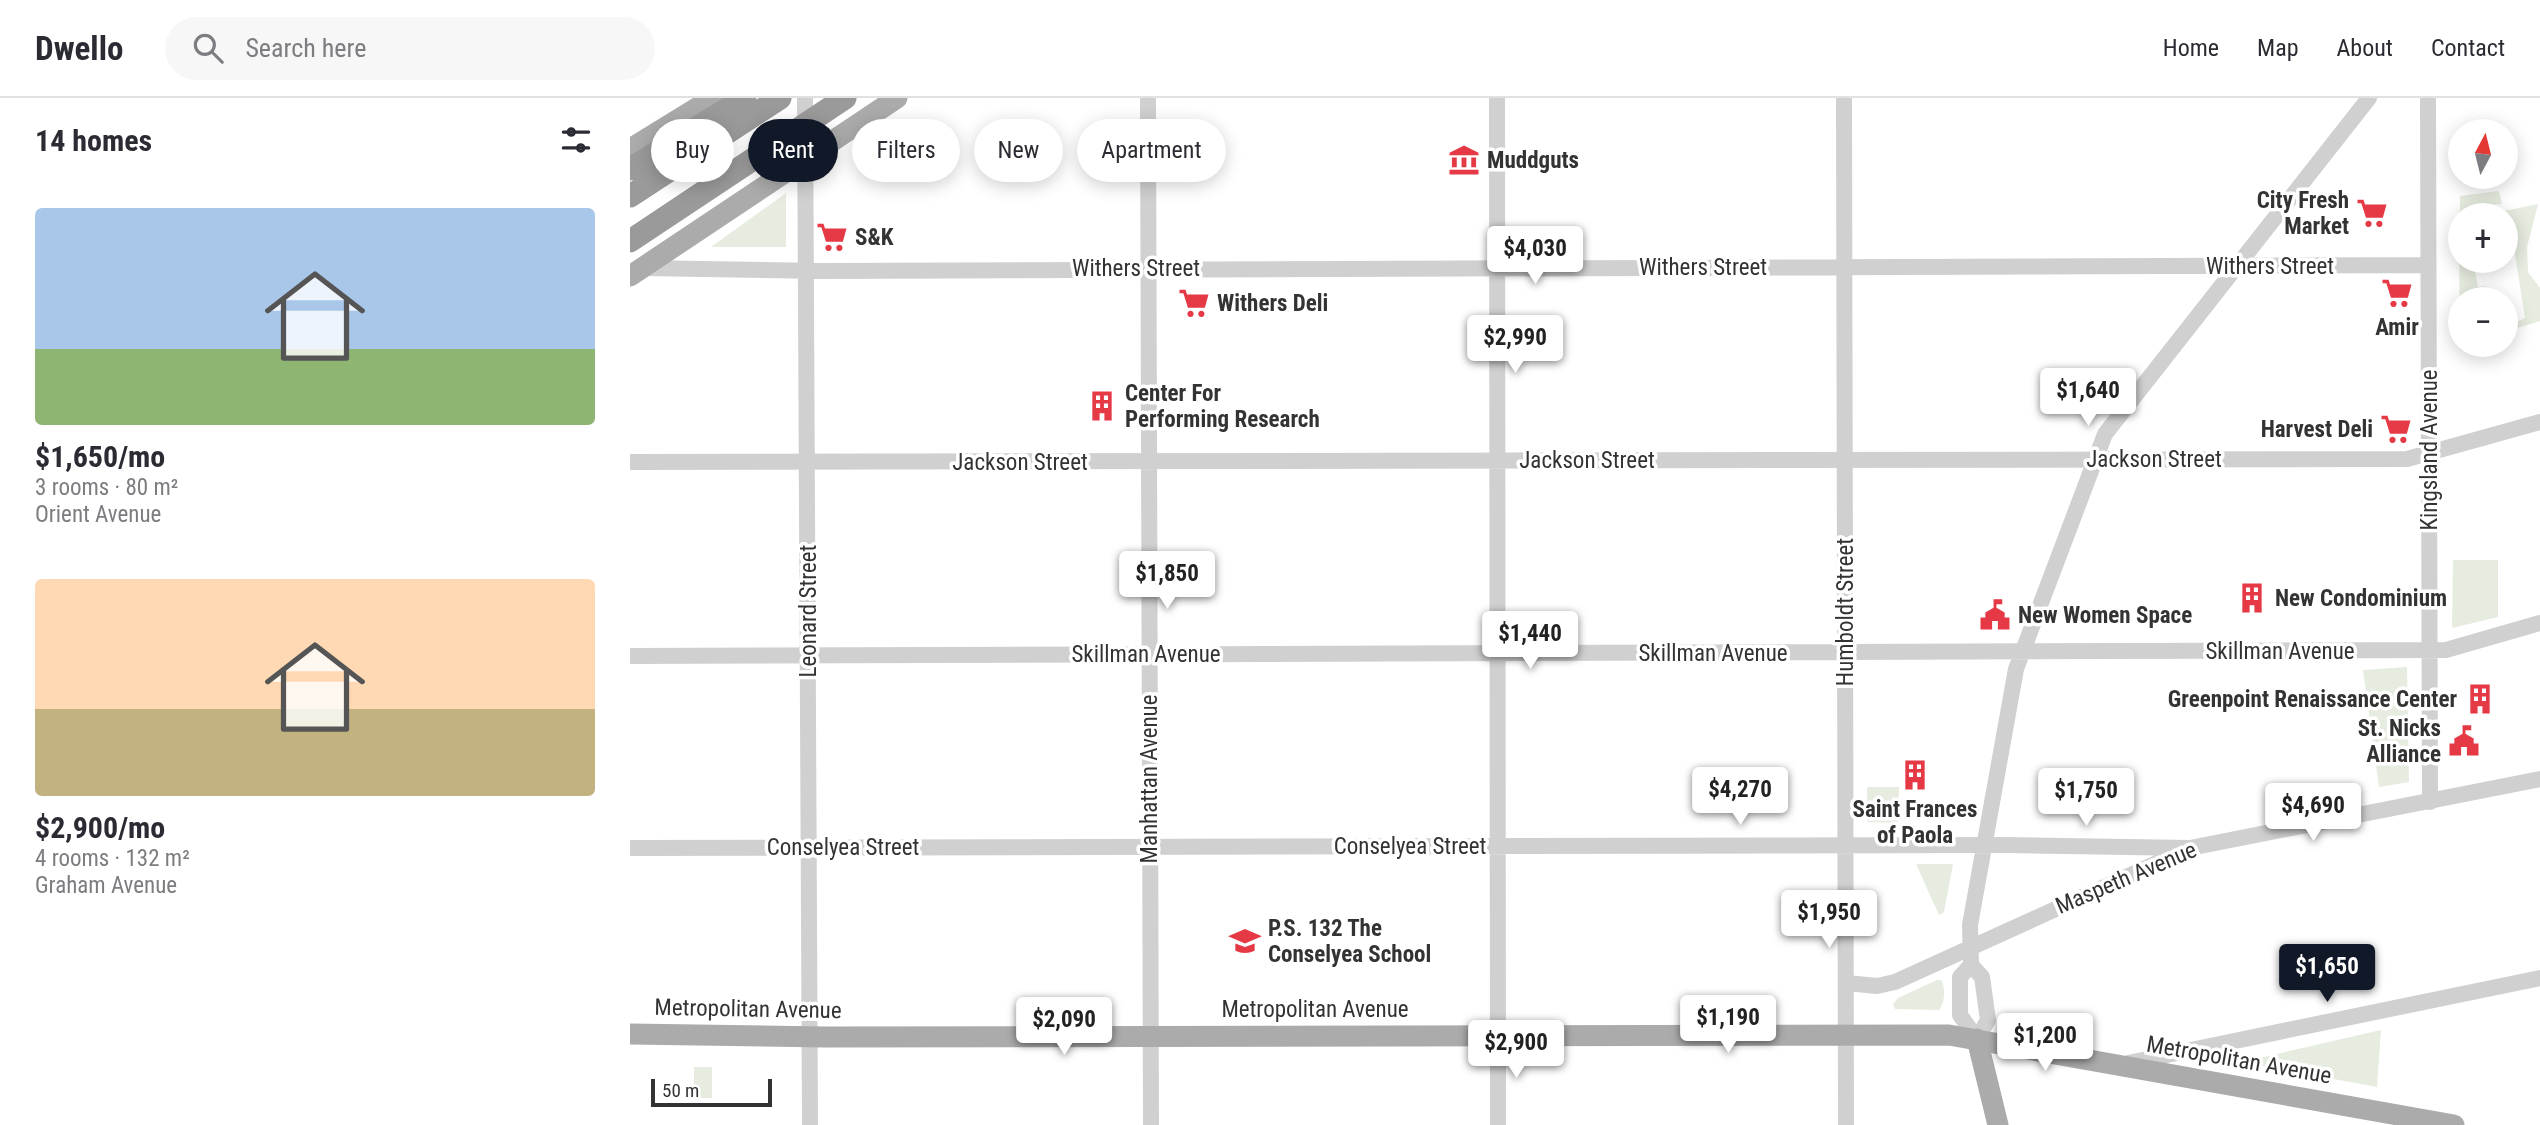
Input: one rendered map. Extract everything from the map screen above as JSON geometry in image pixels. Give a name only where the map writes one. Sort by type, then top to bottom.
[{"type":"highway","points":[[630,169],[746,98]]},
{"type":"highway","points":[[630,196],[780,98]]},
{"type":"highway","points":[[630,241],[845,98]]},
{"type":"main road","points":[[630,149],[713,98]]},
{"type":"main road","points":[[838,137],[897,98]]},
{"type":"main road","points":[[636,272],[770,182]]},
{"type":"main road","name":"Metropolitan Avenue","points":[[630,1034],[809,1037],[1949,1035],[2454,1125]]},
{"type":"main road","points":[[1977,1039],[1998,1125]]},
{"type":"street","name":"Leonard Street","points":[[805,98],[805,119]]},
{"type":"street","name":"Manhattan Avenue","points":[[1148,98],[1150,1125]]},
{"type":"street","points":[[1497,98],[1498,1125]]},
{"type":"street","name":"Humboldt Street","points":[[1844,98],[1846,1125]]},
{"type":"street","points":[[1971,965],[1960,977],[1960,1015],[1977,1039],[1988,1020],[1982,977],[1971,965],[1969,925],[2016,669],[2105,434],[2369,98]]},
{"type":"street","name":"Kingsland Avenue","points":[[2428,98],[2430,802]]},
{"type":"street","name":"Leonard Street","points":[[805,182],[810,1125]]},
{"type":"street","name":"Withers Street","points":[[636,272],[2428,265]]},
{"type":"street","name":"Jackson Street","points":[[630,462],[2407,459],[2540,422]]},
{"type":"street","name":"Skillman Avenue","points":[[630,656],[2446,650],[2540,623]]},
{"type":"street","name":"Maspeth Avenue","points":[[1847,983],[1877,986],[1895,982],[1969,946],[2190,848],[2540,779]]},
{"type":"street","name":"Conselyea Street","points":[[630,848],[1982,845],[2190,848]]},
{"type":"street","points":[[2120,1065],[2540,978]]},
{"type":"shaded area","points":[[2499,191],[2502,203],[2460,203],[2460,196]]},
{"type":"shaded area","points":[[786,193],[786,247],[711,247]]},
{"type":"shaded area","points":[[2538,204],[2527,247],[2528,272],[2540,288],[2540,321],[2518,328],[2518,321],[2525,318],[2518,273],[2518,208]]},
{"type":"shaded area","points":[[2459,273],[2475,273],[2478,287],[2459,287]]},
{"type":"shaded area","points":[[2453,560],[2498,560],[2498,617],[2452,628]]},
{"type":"shaded area","points":[[2407,667],[2409,782],[2379,787],[2363,670]]},
{"type":"shaded area","points":[[1867,787],[1899,787],[1898,823],[1867,822]]},
{"type":"shaded area","points":[[1916,864],[1953,864],[1944,912],[1939,915]]},
{"type":"shaded area","points":[[1937,980],[1943,983],[1944,991],[1939,1010],[1895,1009],[1893,1004],[1898,998]]},
{"type":"shaded area","points":[[2381,1030],[2377,1087],[2242,1062]]},
{"type":"shaded area","points":[[694,1067],[712,1067],[712,1098],[694,1098]]},
{"type":"place","name":"Muddguts","points":[[1464,160]]},
{"type":"place","name":"City Fresh Market","points":[[2372,213]]},
{"type":"place","name":"S&K","points":[[832,237]]},
{"type":"place","name":"Amir","points":[[2397,293]]},
{"type":"place","name":"Withers Deli","points":[[1194,303]]},
{"type":"place","name":"Center For Performing Research","points":[[1102,406]]},
{"type":"place","name":"Harvest Deli","points":[[2396,429]]},
{"type":"place","name":"New Condominium","points":[[2252,598]]},
{"type":"place","name":"New Women Space","points":[[1995,615]]},
{"type":"place","name":"Greenpoint Renaissance Center","points":[[2480,699]]},
{"type":"place","name":"St. Nicks Alliance","points":[[2464,741]]},
{"type":"place","name":"Saint Frances of Paola","points":[[1915,775]]},
{"type":"place","name":"P.S. 132 The Conselyea School","points":[[1245,941]]}]
